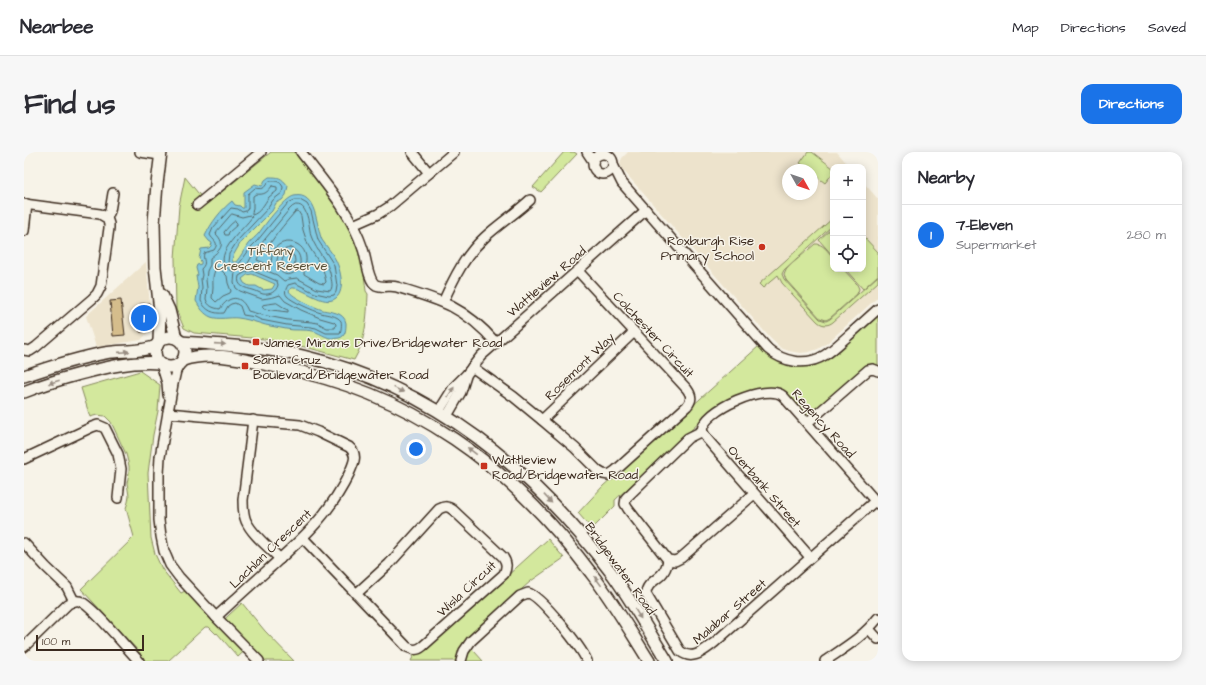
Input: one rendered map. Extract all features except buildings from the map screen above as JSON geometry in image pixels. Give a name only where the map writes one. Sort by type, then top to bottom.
[{"type":"street","points":[[140,152],[161,154],[154,223],[155,267],[160,311],[158,344],[155,355],[167,383],[169,402]]},
{"type":"street","points":[[197,205],[261,152]]},
{"type":"street","points":[[301,152],[340,204],[353,225],[364,250],[372,281],[376,285],[394,286],[453,306],[473,320],[496,342]]},
{"type":"street","points":[[412,152],[430,173]]},
{"type":"street","points":[[353,225],[378,214],[389,207],[454,152]]},
{"type":"street","points":[[587,152],[593,161]]},
{"type":"street","points":[[618,152],[613,163],[611,170],[600,174],[594,170],[593,167],[593,161],[596,156],[603,153],[610,156],[613,163],[622,183]]},
{"type":"street","points":[[606,173],[622,183],[768,349],[780,357],[790,361],[800,362],[820,358],[835,347],[878,309]]},
{"type":"street","points":[[24,350],[30,351],[36,347],[97,294],[101,286],[109,228],[107,218],[110,211],[113,194]]},
{"type":"street","points":[[444,302],[462,264],[472,251],[485,237],[530,200]]},
{"type":"street","points":[[24,232],[26,204],[100,214],[107,218]]},
{"type":"street","name":"Wattleview Road","points":[[435,427],[443,414],[454,387],[496,342],[646,210]]},
{"type":"street","name":"Colchester Circuit","points":[[472,367],[514,397],[575,448],[598,471],[603,474],[609,474],[615,471],[687,406],[691,398],[690,393],[578,271]]},
{"type":"street","points":[[157,283],[169,310],[179,340],[185,350],[182,361],[176,371],[169,402],[163,436],[159,474],[161,536],[164,551],[170,565],[179,577],[259,661]]},
{"type":"street","name":"Rosemont Way","points":[[542,420],[634,332]]},
{"type":"street","points":[[24,376],[48,367],[107,352],[141,350],[158,344],[167,337],[179,340]]},
{"type":"street","name":"Bridgewater Road","points":[[179,340],[264,349],[303,356],[342,367],[381,381],[416,398],[443,414],[480,439],[512,464],[573,525],[622,589],[667,661]]},
{"type":"street","name":"Bridgewater Road","points":[[182,361],[192,357],[209,355],[296,370],[336,381],[373,395],[408,412],[471,450],[498,472],[531,503],[571,547],[616,607],[649,661]]},
{"type":"street","points":[[24,392],[57,380],[133,362],[160,364],[166,367],[171,367],[177,366],[182,361]]},
{"type":"street","points":[[807,422],[868,370],[873,369],[878,371]]},
{"type":"street","name":"Regency Road","points":[[702,431],[702,426],[707,421],[726,406],[744,397],[774,392],[781,394],[877,502]]},
{"type":"street","name":"Lachlan Crescent","points":[[168,413],[253,420],[308,427],[349,446],[355,452],[354,462],[339,492],[320,520],[303,538],[216,617]]},
{"type":"street","points":[[253,420],[243,510],[246,521],[252,531],[280,559]]},
{"type":"street","points":[[24,459],[98,425],[105,428],[118,454],[121,469],[118,498]]},
{"type":"street","points":[[702,431],[688,438],[626,498],[625,504],[628,509],[668,560],[675,561],[681,558],[754,494]]},
{"type":"street","name":"Overbank Street","points":[[702,431],[707,439],[754,494],[810,557]]},
{"type":"street","name":"Malabar Street","points":[[668,560],[662,574],[646,589],[646,594],[680,651],[689,658],[696,656],[714,643],[810,557],[877,502]]},
{"type":"street","name":"Wisla Circuit","points":[[303,538],[356,594],[407,647],[412,650],[418,650],[504,574],[507,568],[506,562],[503,557],[454,510],[443,506],[389,564],[356,594]]},
{"type":"street","points":[[24,543],[67,587],[74,601]]},
{"type":"street","points":[[461,661],[464,650],[471,641],[520,596],[528,594],[536,597],[562,626],[574,640],[587,661]]},
{"type":"street","points":[[24,647],[68,604],[74,601],[81,601],[108,627],[139,661]]},
{"type":"street","points":[[824,661],[848,647],[869,629],[878,618]]},
{"type":"street","points":[[869,629],[878,639]]},
{"type":"shaded area","name":"Roxburgh Rise Primary School","points":[[628,152],[837,152],[847,164],[830,164],[830,272],[866,272],[866,185],[878,199],[878,297],[827,343],[818,349],[800,353],[781,348],[771,339],[622,169],[620,163],[622,158]]},
{"type":"shaded area","points":[[146,262],[152,328],[141,340],[96,347],[86,316]]},
{"type":"green space","name":"Tiffany Crescent Reserve","points":[[271,152],[294,152],[334,204],[356,244],[362,264],[366,291],[368,294],[363,336],[354,360],[305,347],[264,339],[194,333],[184,328],[176,309],[175,258],[179,206],[185,177],[207,204]]},
{"type":"green space","points":[[564,152],[574,152],[577,154],[541,192],[533,187]]},
{"type":"green space","points":[[808,152],[812,152],[830,166],[830,177],[825,183],[818,178],[818,164],[800,163]]},
{"type":"green space","points":[[830,221],[830,228],[784,270],[782,274],[784,279],[820,319],[826,321],[878,276],[878,282],[833,322],[825,325],[817,321],[782,283],[778,275],[763,288],[759,284]]},
{"type":"green space","points":[[830,230],[830,253],[819,240]]},
{"type":"green space","points":[[866,239],[878,252],[878,275],[863,289],[848,272],[866,272]]},
{"type":"green space","points":[[815,244],[818,244],[823,246],[830,254],[830,272],[846,272],[857,284],[859,289],[857,294],[826,320],[820,318],[786,280],[784,274],[786,269]]},
{"type":"green space","points":[[878,314],[878,367],[814,412],[806,414],[788,394],[782,390],[770,388],[745,393],[725,401],[716,407],[615,500],[615,506],[592,529],[578,513],[603,486],[759,346],[779,361],[790,365],[803,366]]},
{"type":"green space","points":[[140,371],[160,385],[158,411],[148,473],[151,538],[155,554],[162,569],[181,593],[185,591],[217,626],[242,603],[265,631],[294,661],[266,661],[251,645],[238,657],[217,633],[216,634],[209,627],[205,627],[168,661],[134,661],[141,654],[81,589],[134,537],[126,508],[129,496],[127,483],[129,466],[126,454],[111,422],[105,416],[97,415],[90,417],[81,388]]},
{"type":"green space","points":[[548,539],[564,558],[531,581],[465,641],[483,661],[459,661],[457,659],[456,661],[411,661],[414,655],[422,653]]},
{"type":"water","points":[[269,177],[278,177],[282,179],[288,186],[286,195],[282,200],[276,203],[272,211],[241,242],[232,260],[233,262],[236,262],[248,244],[286,201],[294,196],[302,196],[307,199],[314,211],[322,240],[333,255],[338,266],[341,278],[341,289],[336,298],[331,300],[319,299],[296,288],[291,288],[289,291],[310,305],[337,313],[343,317],[345,319],[346,327],[343,336],[339,338],[331,338],[313,331],[293,330],[265,325],[241,318],[214,318],[204,312],[196,301],[198,287],[196,276],[198,275],[196,268],[197,265],[201,264],[199,259],[201,249],[209,248],[212,243],[205,236],[207,231],[220,213],[232,201],[235,205],[244,208],[244,192],[255,184],[262,186],[265,180]],"holes":[[[252,274],[275,284],[272,289],[263,290],[256,286],[249,286],[244,283],[242,279],[247,275]]]},
{"type":"place","name":"Roxburgh Rise Primary School","points":[[762,247]]},
{"type":"place","name":"7-Eleven","points":[[144,318]]},
{"type":"place","name":"James Mirams Drive/Bridgewater Road","points":[[256,342]]},
{"type":"place","name":"Santa Cruz Boulevard/Bridgewater Road","points":[[245,366]]},
{"type":"place","name":"Wattleview Road/Bridgewater Road","points":[[484,466]]}]
